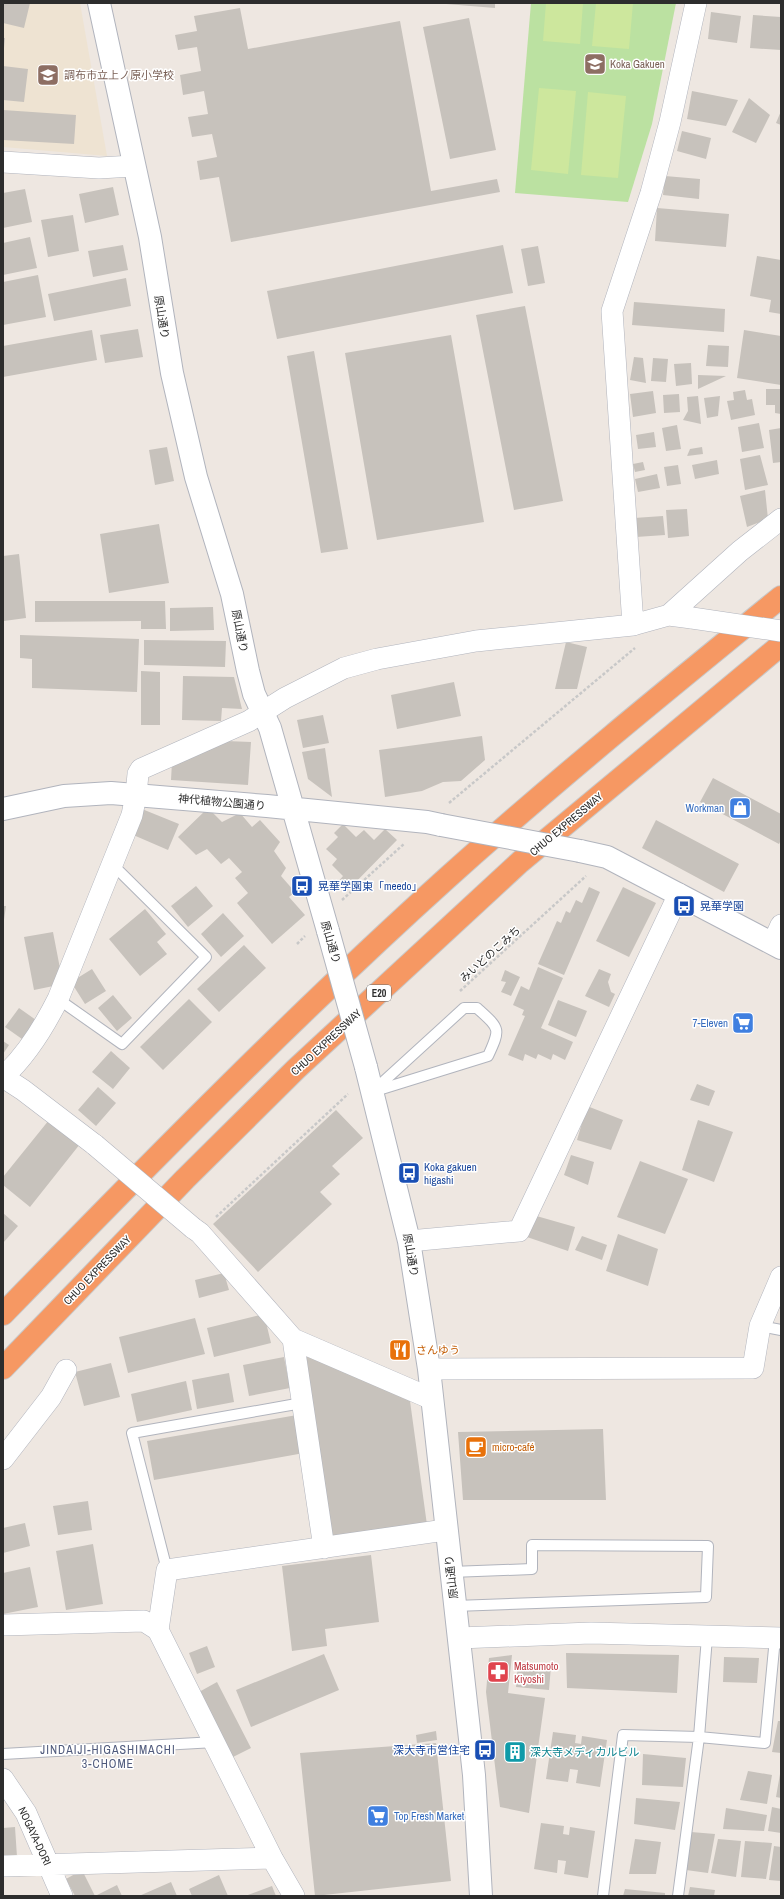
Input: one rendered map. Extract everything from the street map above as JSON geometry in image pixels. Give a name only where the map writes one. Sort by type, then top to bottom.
[{"type":"highway","points":[[3,1314],[151,1161],[276,1039],[448,877],[649,704],[781,597]]},
{"type":"highway","name":"CHUO EXPRESSWAY","points":[[3,1368],[185,1179],[302,1064],[520,862],[781,645]]},
{"type":"street","name":"原山通り","points":[[99,3],[133,166],[150,238],[172,373],[196,477],[232,594],[248,671],[262,713],[270,728],[366,1067],[409,1241],[429,1369],[445,1530],[474,1775],[481,1896]]},
{"type":"street","points":[[633,625],[612,311],[651,193],[670,122],[696,3]]},
{"type":"street","points":[[3,162],[99,168],[133,166]]},
{"type":"street","points":[[669,615],[740,551],[781,519]]},
{"type":"street","points":[[432,1399],[293,1339],[196,1230],[95,1144],[3,1077],[16,1065],[46,1024],[58,999],[132,815],[137,780],[141,769],[249,721],[284,698],[344,668],[377,659],[476,641],[633,625],[669,615],[781,631]]},
{"type":"street","name":"神代植物公園通り","points":[[3,809],[80,794],[111,793],[434,824],[607,857],[679,894],[778,939]]},
{"type":"street","points":[[409,1241],[519,1231],[679,894]]},
{"type":"street","points":[[429,1369],[753,1368],[760,1326],[781,1277]]},
{"type":"street","points":[[293,1339],[324,1548]]},
{"type":"street","points":[[3,1459],[51,1397],[66,1370]]},
{"type":"street","points":[[158,1630],[167,1570],[445,1530]]},
{"type":"street","points":[[3,1625],[144,1622],[158,1630],[272,1858],[294,1896]]},
{"type":"street","points":[[458,1638],[591,1633],[778,1638]]},
{"type":"street","name":"NOGAYA-DORI","points":[[3,1778],[26,1813],[62,1896]]},
{"type":"street","points":[[3,1866],[272,1858]]},
{"type":"lane","points":[[58,999],[122,1044],[206,958],[113,865]]},
{"type":"lane","points":[[464,1008],[477,1008],[497,1028],[498,1035],[488,1056],[372,1092],[464,1008]]},
{"type":"lane","points":[[760,1326],[781,1330]]},
{"type":"lane","points":[[167,1570],[132,1432],[302,1403]]},
{"type":"lane","points":[[451,1572],[532,1569],[532,1545],[708,1546],[706,1598],[454,1606]]},
{"type":"lane","points":[[678,1896],[699,1737],[707,1637]]},
{"type":"lane","points":[[603,1896],[623,1735],[699,1737],[765,1743],[778,1638]]},
{"type":"lane","points":[[3,1754],[215,1742]]},
{"type":"path","points":[[297,944],[326,924],[434,824],[474,781],[636,646]]},
{"type":"path","name":"みいどのこみち","points":[[458,994],[607,857]]},
{"type":"path","points":[[196,1230],[349,1094]]},
{"type":"shaded area","name":"調布市立上ノ原小学校","points":[[3,3],[80,3],[107,156],[3,147]]},
{"type":"green space","name":"Koka Gakuen","points":[[531,3],[676,3],[652,124],[628,202],[515,193]]},
{"type":"green space","points":[[546,3],[583,3],[580,44],[543,41]]},
{"type":"green space","points":[[596,3],[633,3],[629,49],[592,46]]},
{"type":"green space","points":[[539,88],[576,91],[568,174],[531,170]]},
{"type":"green space","points":[[588,92],[626,96],[618,178],[581,175]]},
{"type":"building","points":[[3,3],[30,3],[24,28],[3,23]]},
{"type":"building","points":[[434,3],[495,3],[495,8]]},
{"type":"building","points":[[240,8],[248,49],[400,21],[431,191],[497,179],[500,192],[231,242],[219,177],[200,180],[197,161],[217,157],[212,134],[192,137],[188,117],[208,114],[204,91],[183,95],[180,75],[201,71],[197,47],[178,50],[175,35],[197,31],[194,16]]},
{"type":"building","points":[[711,12],[741,16],[737,43],[708,39]]},
{"type":"building","points":[[753,15],[781,17],[781,50],[750,48]]},
{"type":"building","points":[[469,18],[496,150],[450,159],[423,27]]},
{"type":"building","points":[[3,38],[5,38],[4,48],[3,48]]},
{"type":"building","points":[[3,66],[28,69],[24,102],[3,100]]},
{"type":"building","points":[[692,91],[738,100],[726,126],[687,119]]},
{"type":"building","points":[[749,98],[770,115],[756,143],[732,132]]},
{"type":"building","points":[[3,110],[76,115],[74,144],[3,140]]},
{"type":"building","points":[[781,111],[781,125],[776,123]]},
{"type":"building","points":[[682,131],[711,138],[706,159],[677,151]]},
{"type":"building","points":[[665,176],[700,179],[699,199],[663,195]]},
{"type":"building","points":[[113,187],[119,215],[85,223],[79,194]]},
{"type":"building","points":[[25,189],[32,222],[3,228],[3,193]]},
{"type":"building","points":[[657,208],[729,214],[726,247],[655,241]]},
{"type":"building","points":[[73,215],[79,251],[48,257],[41,220]]},
{"type":"building","points":[[30,237],[37,268],[3,275],[3,243]]},
{"type":"building","points":[[123,245],[128,270],[93,277],[88,251]]},
{"type":"building","points":[[503,245],[513,293],[277,339],[267,291]]},
{"type":"building","points":[[538,246],[545,283],[528,286],[521,249]]},
{"type":"building","points":[[757,256],[781,260],[781,314],[769,312],[771,300],[750,296]]},
{"type":"building","points":[[38,275],[46,317],[3,325],[3,282]]},
{"type":"building","points":[[126,278],[131,306],[54,321],[48,294]]},
{"type":"building","points":[[634,302],[725,309],[724,332],[632,325]]},
{"type":"building","points":[[525,306],[563,501],[514,510],[476,315]]},
{"type":"building","points":[[138,329],[143,357],[105,363],[100,335]]},
{"type":"building","points":[[92,330],[97,360],[3,377],[3,346]]},
{"type":"building","points":[[744,330],[781,336],[781,385],[737,378]]},
{"type":"building","points":[[451,335],[484,522],[377,540],[345,353]]},
{"type":"building","points":[[708,345],[729,346],[728,367],[706,366]]},
{"type":"building","points":[[314,351],[348,549],[321,553],[287,356]]},
{"type":"building","points":[[634,357],[643,358],[646,383],[630,380]]},
{"type":"building","points":[[653,358],[668,359],[666,382],[651,381]]},
{"type":"building","points":[[691,363],[692,384],[676,386],[674,364]]},
{"type":"building","points":[[698,375],[726,376],[698,389]]},
{"type":"building","points":[[766,389],[781,389],[781,414],[775,413],[775,405],[766,405]]},
{"type":"building","points":[[745,390],[747,400],[752,399],[755,415],[731,420],[727,401],[734,400],[733,392]]},
{"type":"building","points":[[653,391],[656,413],[633,417],[630,394]]},
{"type":"building","points":[[679,394],[680,412],[664,413],[663,395]]},
{"type":"building","points":[[698,396],[701,424],[683,420],[688,411],[687,397]]},
{"type":"building","points":[[720,396],[718,416],[707,418],[704,398]]},
{"type":"building","points":[[759,423],[764,448],[742,452],[738,427]]},
{"type":"building","points":[[677,425],[681,449],[666,451],[662,428]]},
{"type":"building","points":[[781,428],[781,462],[773,463],[769,430]]},
{"type":"building","points":[[654,432],[656,447],[638,449],[636,435]]},
{"type":"building","points":[[167,447],[174,481],[155,485],[149,450]]},
{"type":"building","points":[[702,447],[703,454],[687,456],[690,449]]},
{"type":"building","points":[[760,455],[768,485],[745,490],[740,459]]},
{"type":"building","points":[[717,460],[719,474],[695,479],[692,465]]},
{"type":"building","points":[[643,462],[645,470],[635,472],[633,464]]},
{"type":"building","points":[[678,465],[681,484],[667,486],[664,467]]},
{"type":"building","points":[[657,474],[660,488],[638,492],[635,479]]},
{"type":"building","points":[[765,490],[768,519],[747,527],[740,496]]},
{"type":"building","points":[[687,509],[689,536],[668,538],[666,510]]},
{"type":"building","points":[[663,516],[665,535],[636,537],[634,518]]},
{"type":"building","points":[[159,524],[169,583],[109,593],[100,534]]},
{"type":"building","points":[[19,554],[26,618],[4,621],[3,556]]},
{"type":"building","points":[[35,601],[165,601],[166,629],[141,629],[141,621],[35,622]]},
{"type":"building","points":[[213,607],[214,630],[170,631],[170,608]]},
{"type":"building","points":[[20,635],[139,639],[137,692],[32,688],[32,659],[20,658]]},
{"type":"building","points":[[144,640],[226,641],[225,667],[144,665]]},
{"type":"building","points":[[566,642],[587,647],[577,689],[555,689]]},
{"type":"building","points":[[141,671],[160,672],[160,725],[141,725]]},
{"type":"building","points":[[183,676],[234,677],[242,709],[222,708],[221,721],[182,720]]},
{"type":"building","points":[[454,682],[461,716],[397,729],[391,695]]},
{"type":"building","points":[[323,715],[329,743],[303,748],[297,720]]},
{"type":"building","points":[[482,736],[485,760],[461,781],[443,782],[422,791],[385,797],[379,750]]},
{"type":"building","points":[[226,741],[251,742],[248,785],[171,780],[172,762]]},
{"type":"building","points":[[325,748],[332,797],[308,779],[302,752]]},
{"type":"building","name":"Workman","points":[[713,778],[781,814],[781,840],[779,844],[700,802]]},
{"type":"building","points":[[208,808],[222,822],[240,813],[252,827],[260,820],[280,842],[274,851],[286,868],[281,876],[295,892],[289,897],[305,915],[272,944],[237,903],[248,893],[235,878],[242,872],[229,858],[221,864],[207,849],[196,855],[178,837]]},
{"type":"building","points":[[142,809],[179,824],[168,850],[131,834]]},
{"type":"building","points":[[656,820],[739,864],[724,892],[642,848]]},
{"type":"building","points":[[343,824],[356,837],[364,830],[374,840],[385,829],[397,840],[346,892],[337,883],[343,876],[332,865],[337,859],[326,849],[338,837],[334,833]]},
{"type":"building","points":[[196,886],[213,906],[188,927],[171,906]]},
{"type":"building","points":[[589,887],[600,892],[564,975],[538,964],[557,921],[561,923],[566,911],[570,913],[576,900],[582,903]]},
{"type":"building","points":[[623,887],[656,903],[629,957],[596,941]]},
{"type":"building","points":[[3,906],[6,906],[4,920],[3,920]]},
{"type":"building","points":[[145,909],[166,934],[157,942],[167,954],[140,976],[109,939]]},
{"type":"building","points":[[223,913],[244,936],[221,957],[201,934]]},
{"type":"building","points":[[53,932],[63,984],[34,990],[24,937]]},
{"type":"building","points":[[244,945],[266,968],[219,1012],[197,989]]},
{"type":"building","points":[[538,967],[563,978],[541,1028],[573,1042],[565,1060],[553,1054],[551,1060],[538,1054],[536,1059],[525,1054],[523,1061],[508,1055],[525,1016],[522,1015],[524,1010],[513,1005],[521,986],[529,990]]},
{"type":"building","points":[[92,969],[106,991],[85,1004],[71,982]]},
{"type":"building","points":[[599,969],[611,974],[608,982],[611,992],[615,994],[609,1007],[585,996]]},
{"type":"building","points":[[505,970],[520,977],[511,996],[501,992],[506,982],[501,981]]},
{"type":"building","points":[[113,995],[132,1018],[117,1031],[98,1008]]},
{"type":"building","points":[[189,999],[212,1022],[163,1070],[140,1047]]},
{"type":"building","points":[[558,1000],[587,1011],[576,1037],[548,1025]]},
{"type":"building","points":[[19,1008],[36,1020],[22,1039],[5,1027]]},
{"type":"building","points":[[3,1041],[9,1045],[3,1054]]},
{"type":"building","points":[[111,1051],[130,1068],[113,1089],[92,1072]]},
{"type":"building","points":[[697,1084],[715,1091],[709,1106],[690,1100]]},
{"type":"building","points":[[98,1087],[116,1103],[96,1126],[78,1110]]},
{"type":"building","points":[[587,1106],[623,1120],[611,1150],[577,1140]]},
{"type":"building","points":[[336,1110],[363,1138],[332,1166],[340,1174],[320,1192],[332,1204],[258,1272],[213,1224]]},
{"type":"building","points":[[49,1120],[80,1144],[30,1207],[3,1185],[3,1177]]},
{"type":"building","points":[[698,1120],[733,1132],[714,1182],[682,1170]]},
{"type":"building","points":[[571,1155],[594,1162],[588,1185],[564,1175]]},
{"type":"building","points":[[640,1161],[688,1179],[665,1234],[617,1217]]},
{"type":"building","points":[[3,1213],[18,1226],[3,1243]]},
{"type":"building","points":[[533,1215],[575,1227],[568,1251],[527,1237]]},
{"type":"building","points":[[618,1234],[658,1249],[648,1286],[606,1271]]},
{"type":"building","points":[[582,1236],[607,1245],[602,1260],[575,1250]]},
{"type":"building","points":[[224,1273],[229,1290],[199,1298],[195,1280]]},
{"type":"building","points":[[264,1314],[271,1343],[214,1357],[207,1328]]},
{"type":"building","points":[[195,1318],[205,1354],[128,1373],[119,1337]]},
{"type":"building","points":[[303,1353],[410,1401],[427,1525],[329,1539]]},
{"type":"building","points":[[284,1357],[290,1388],[249,1396],[243,1365]]},
{"type":"building","points":[[111,1363],[120,1397],[84,1406],[75,1372]]},
{"type":"building","points":[[229,1373],[234,1402],[197,1409],[192,1380]]},
{"type":"building","points":[[186,1381],[192,1410],[137,1422],[131,1394]]},
{"type":"building","points":[[297,1415],[304,1453],[154,1480],[147,1441]]},
{"type":"building","points":[[603,1429],[606,1500],[463,1500],[458,1432]]},
{"type":"building","points":[[88,1501],[92,1530],[58,1535],[53,1506]]},
{"type":"building","points":[[25,1523],[30,1546],[3,1553],[3,1528]]},
{"type":"building","points":[[93,1544],[103,1604],[66,1610],[56,1551]]},
{"type":"building","points":[[371,1555],[379,1622],[325,1629],[327,1646],[292,1651],[282,1566]]},
{"type":"building","points":[[30,1567],[38,1607],[3,1614],[3,1573]]},
{"type":"building","points":[[207,1646],[215,1667],[197,1674],[189,1653]]},
{"type":"building","points":[[566,1653],[679,1655],[677,1693],[567,1688]]},
{"type":"building","points":[[324,1654],[339,1690],[251,1727],[236,1690]]},
{"type":"building","name":"深大寺メディカルビル","points":[[512,1655],[508,1693],[545,1698],[529,1813],[500,1807],[486,1692],[489,1658]]},
{"type":"building","points":[[724,1657],[759,1658],[757,1683],[723,1682]]},
{"type":"building","points":[[518,1663],[551,1666],[549,1690],[516,1687]]},
{"type":"building","points":[[217,1682],[251,1748],[233,1757],[199,1692]]},
{"type":"building","points":[[778,1721],[781,1721],[781,1753],[772,1752]]},
{"type":"building","points":[[436,1731],[437,1740],[417,1743],[416,1735]]},
{"type":"building","points":[[553,1732],[576,1735],[575,1743],[581,1744],[582,1736],[607,1740],[600,1787],[576,1783],[578,1770],[570,1769],[568,1782],[546,1779]]},
{"type":"building","points":[[436,1743],[451,1881],[315,1896],[300,1753]]},
{"type":"building","points":[[643,1754],[686,1758],[683,1787],[642,1785]]},
{"type":"building","points":[[748,1771],[772,1775],[767,1804],[740,1800]]},
{"type":"building","points":[[781,1774],[781,1798],[776,1797]]},
{"type":"building","points":[[636,1798],[680,1802],[675,1830],[634,1824]]},
{"type":"building","points":[[772,1807],[781,1809],[781,1833],[768,1831]]},
{"type":"building","points":[[726,1808],[767,1815],[764,1831],[723,1829]]},
{"type":"building","points":[[541,1823],[564,1826],[563,1834],[569,1835],[570,1827],[595,1831],[588,1878],[564,1874],[566,1861],[558,1860],[557,1873],[534,1869]]},
{"type":"building","points":[[15,1827],[17,1857],[3,1858],[3,1828]]},
{"type":"building","points":[[691,1832],[715,1834],[708,1873],[686,1870]]},
{"type":"building","points":[[635,1839],[661,1842],[656,1874],[629,1874]]},
{"type":"building","points":[[718,1839],[741,1841],[736,1877],[711,1873]]},
{"type":"building","points":[[745,1841],[772,1843],[766,1879],[741,1877]]},
{"type":"building","points":[[774,1846],[781,1847],[781,1881],[769,1880]]},
{"type":"building","points":[[82,1870],[95,1896],[75,1896],[66,1879]]},
{"type":"building","points":[[219,1875],[228,1896],[192,1896],[189,1889]]},
{"type":"building","points":[[171,1882],[177,1896],[139,1896]]},
{"type":"building","points":[[117,1885],[122,1896],[95,1896]]},
{"type":"building","points":[[272,1886],[276,1896],[245,1896]]},
{"type":"building","points":[[690,1887],[715,1890],[714,1896],[688,1896]]},
{"type":"building","points":[[625,1889],[665,1893],[665,1896],[623,1896]]},
{"type":"place","name":"Koka Gakuen","points":[[595,64]]},
{"type":"place","name":"調布市立上ノ原小学校","points":[[48,75]]},
{"type":"place","name":"Workman","points":[[740,808]]},
{"type":"place","name":"晃華学園東「meedo」","points":[[302,886]]},
{"type":"place","name":"晃華学園","points":[[684,906]]},
{"type":"place","name":"7-Eleven","points":[[743,1023]]},
{"type":"place","name":"Koka gakuen higashi","points":[[409,1173]]},
{"type":"place","name":"さんゆう","points":[[400,1350]]},
{"type":"place","name":"micro-café","points":[[476,1447]]},
{"type":"place","name":"Matsumoto Kiyoshi","points":[[498,1672]]},
{"type":"place","name":"深大寺市営住宅","points":[[485,1750]]},
{"type":"place","name":"深大寺メディカルビル","points":[[515,1752]]},
{"type":"place","name":"Top Fresh Market","points":[[378,1816]]},
{"type":"district","name":"JINDAIJI-HIGASHIMACHI 3-CHOME","points":[[108,1757]]}]
